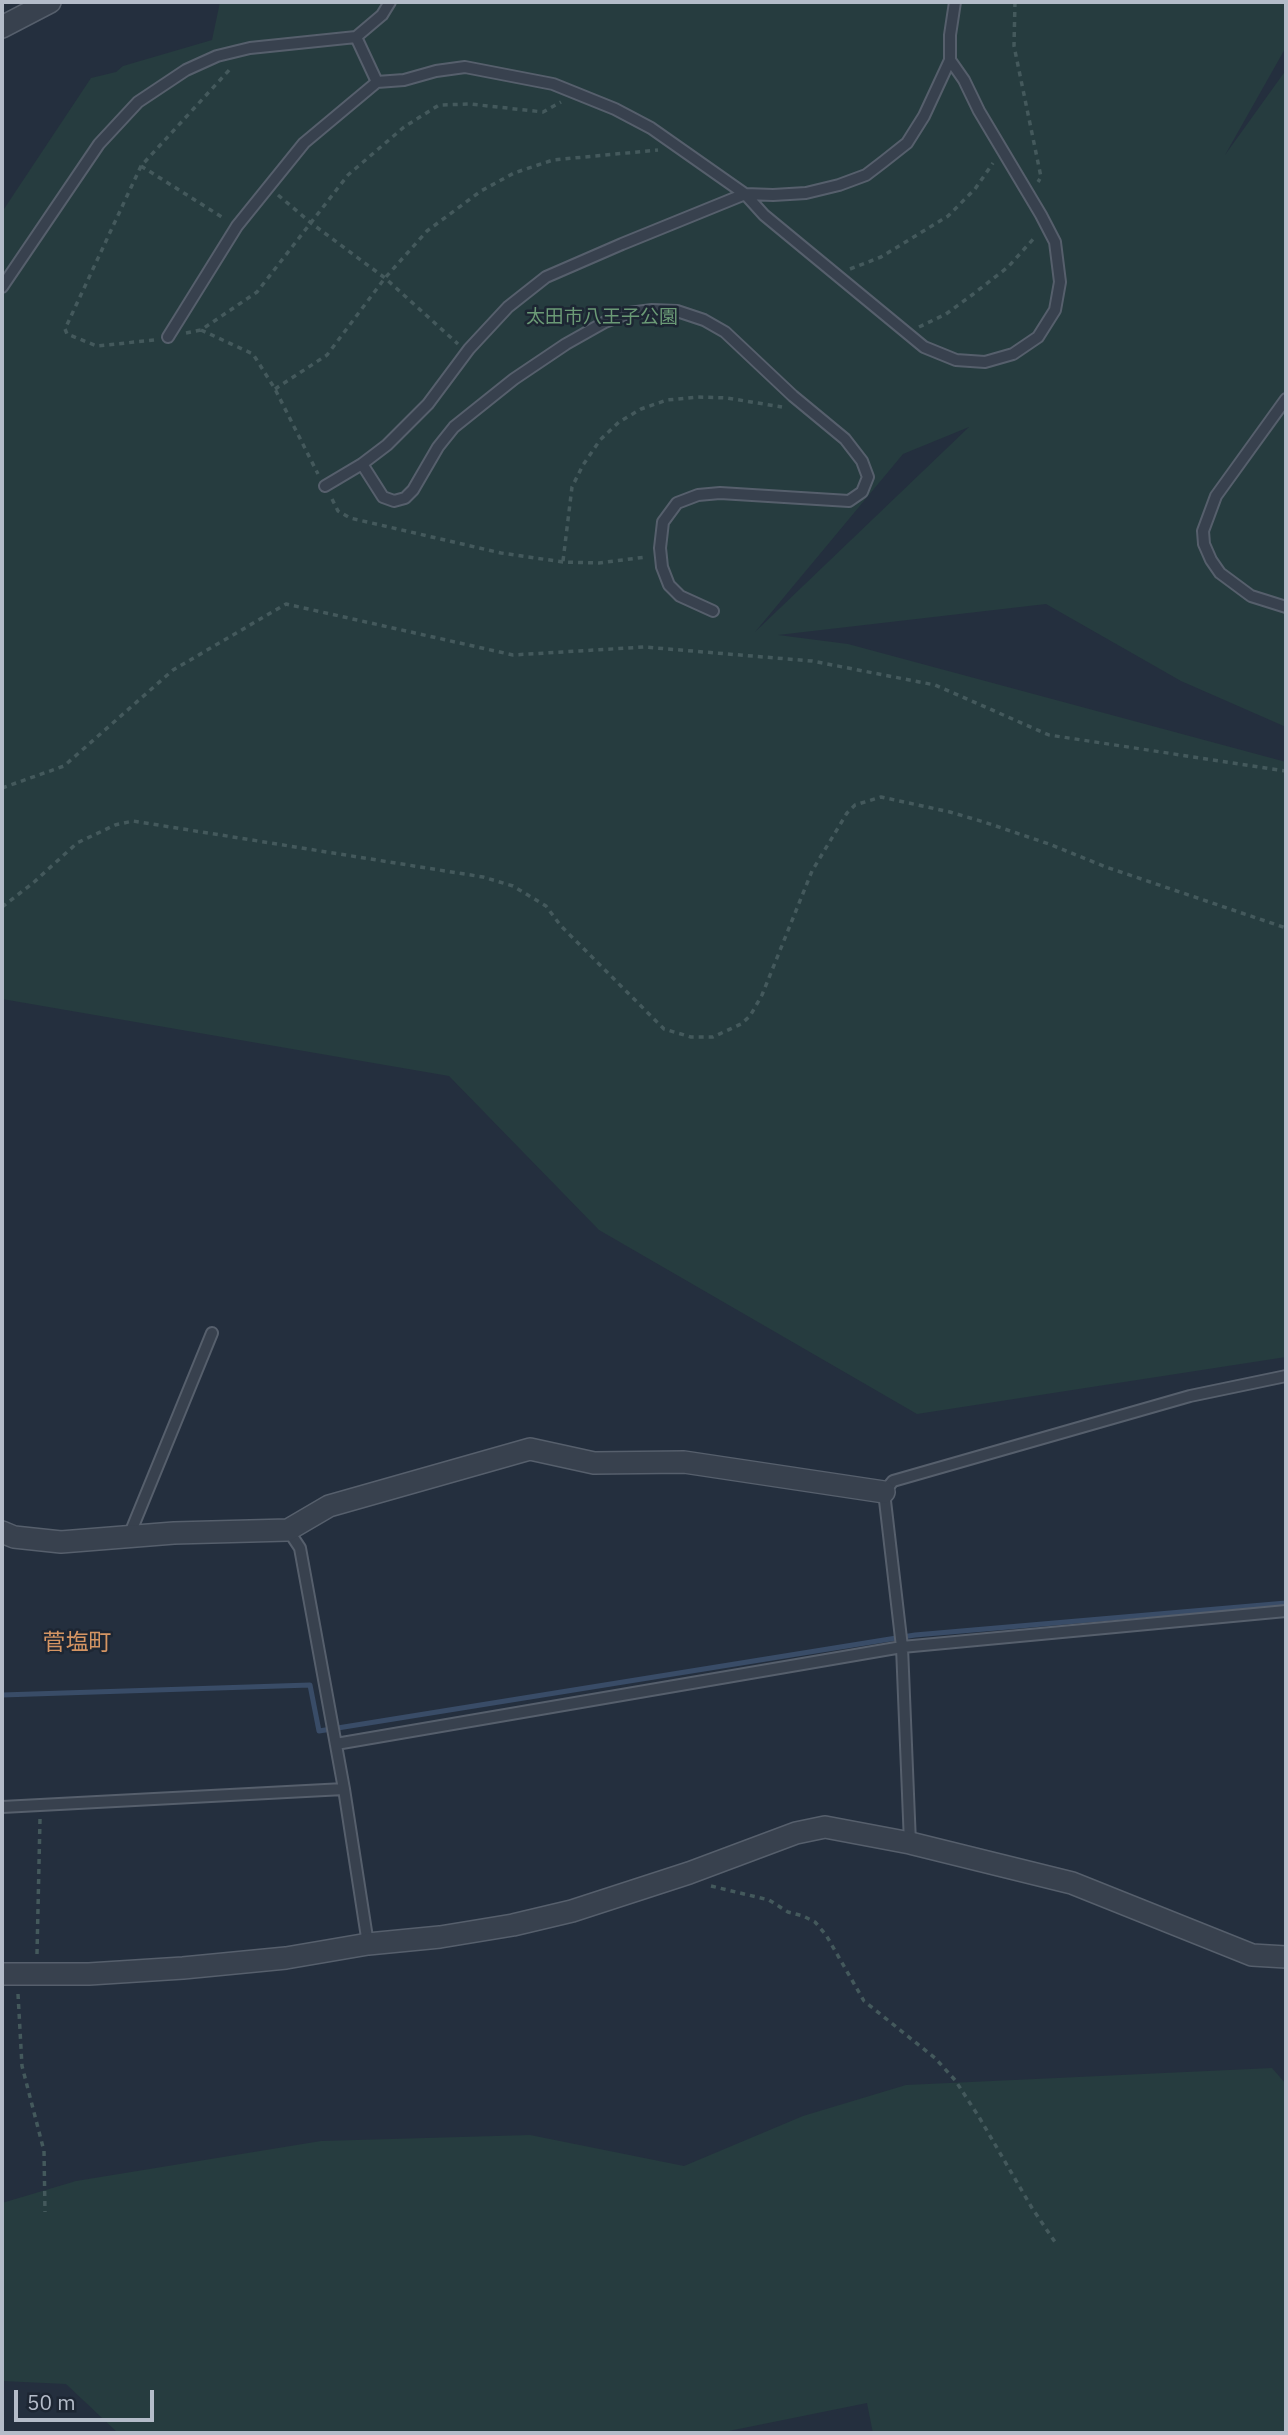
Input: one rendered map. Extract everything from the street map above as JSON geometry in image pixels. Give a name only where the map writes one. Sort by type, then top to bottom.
[{"type":"street","points":[[2,27],[50,2]]},
{"type":"street","points":[[2,1532],[14,1537],[61,1542],[129,1536],[288,1530],[329,1506],[530,1449],[594,1463],[684,1462],[884,1492]]},
{"type":"street","points":[[18,1974],[183,1968],[286,1958],[368,1944],[440,1937],[540,1919],[689,1873],[796,1833],[825,1827],[909,1843],[1072,1883],[1252,1955],[1286,1957]]},
{"type":"lane","points":[[2,287],[99,144],[138,102],[186,70],[217,56],[250,48],[356,37],[382,15],[390,2]]},
{"type":"lane","points":[[325,486],[387,446],[428,404],[469,349],[508,307],[547,277],[745,194],[806,193],[866,175],[907,143],[924,116],[950,60],[950,35],[955,2]]},
{"type":"lane","points":[[356,37],[377,82]]},
{"type":"lane","points":[[168,337],[237,226],[304,143],[377,82],[404,80],[436,71],[465,67],[553,84],[615,109],[651,128],[745,194],[764,215],[925,347],[956,360],[985,362],[1013,354],[1038,337],[1055,310],[1060,282],[1055,242],[979,111],[964,80],[950,60]]},
{"type":"lane","points":[[362,464],[383,497],[394,501],[405,498],[454,427],[514,379],[605,322],[629,313],[652,310],[686,314],[704,320],[725,332],[793,396],[845,439],[862,461],[868,477],[862,492],[849,501],[720,493],[698,495],[677,503],[663,522],[660,548],[662,567],[669,585],[680,596],[713,611]]},
{"type":"lane","points":[[1286,399],[1216,495],[1203,531],[1204,544],[1220,573],[1251,596],[1286,607]]},
{"type":"lane","points":[[129,1536],[212,1333]]},
{"type":"lane","points":[[909,1843],[902,1647],[884,1492],[893,1481],[1190,1396],[1286,1376]]},
{"type":"lane","points":[[288,1530],[300,1548],[344,1789],[368,1944]]},
{"type":"lane","points":[[335,1744],[902,1647],[1286,1611]]},
{"type":"lane","points":[[2,1807],[344,1789]]},
{"type":"path","points":[[1015,2],[1014,46],[1041,177],[1030,197]]},
{"type":"path","points":[[147,342],[97,346],[67,334],[65,329],[141,166],[250,48]]},
{"type":"path","points":[[310,458],[275,389],[253,354],[201,330],[257,292],[348,175],[404,127],[439,105],[470,104],[544,113],[578,93]]},
{"type":"path","points":[[275,389],[327,355],[385,278],[427,231],[481,191],[514,173],[553,160],[678,149]]},
{"type":"path","points":[[837,274],[881,257],[948,216],[975,188],[1002,150]]},
{"type":"path","points":[[141,166],[237,226]]},
{"type":"path","points":[[284,201],[385,278],[446,335]]},
{"type":"path","points":[[907,332],[946,314],[1008,267],[1032,243],[1045,223]]},
{"type":"path","points":[[563,562],[572,487],[600,440],[619,422],[640,408],[667,400],[727,398],[783,407],[793,396]]},
{"type":"path","points":[[325,486],[338,511],[350,518],[501,553],[563,562],[599,563],[634,559]]},
{"type":"path","points":[[2,788],[64,766],[173,670],[286,604],[513,655],[644,647],[812,661],[935,685],[1049,735],[1286,771]]},
{"type":"path","points":[[2,907],[33,883],[76,843],[114,825],[133,821],[483,877],[513,886],[546,906],[561,926],[664,1029],[691,1038],[713,1037],[741,1024],[750,1016],[762,995],[812,871],[847,813],[855,805],[881,797],[984,822],[1286,928]]},
{"type":"path","points":[[40,1805],[18,1974],[22,2066],[44,2151],[45,2212]]},
{"type":"path","points":[[689,1873],[698,1883],[769,1900],[788,1912],[815,1922],[864,2001],[935,2059],[955,2080],[1057,2245]]},
{"type":"green space","name":"太田市八王子公園","points":[[220,2],[1286,2],[1286,47],[1225,155],[1286,70],[1286,727],[1181,681],[1046,604],[778,635],[848,644],[1286,762],[1286,1357],[917,1414],[599,1230],[449,1076],[2,999],[2,212],[91,78],[212,40]],"holes":[[[969,427],[755,632],[903,454]]]},
{"type":"green space","points":[[1272,2068],[1286,2084],[1286,2433],[873,2433],[867,2403],[719,2433],[118,2433],[66,2384],[2,2381],[2,2203],[76,2181],[321,2141],[530,2135],[684,2166],[803,2116],[906,2085]]},
{"type":"waterway","points":[[2,1695],[310,1685],[319,1731],[915,1635],[1286,1603]]},
{"type":"district","name":"菅塩町","points":[[77,1643]]}]
